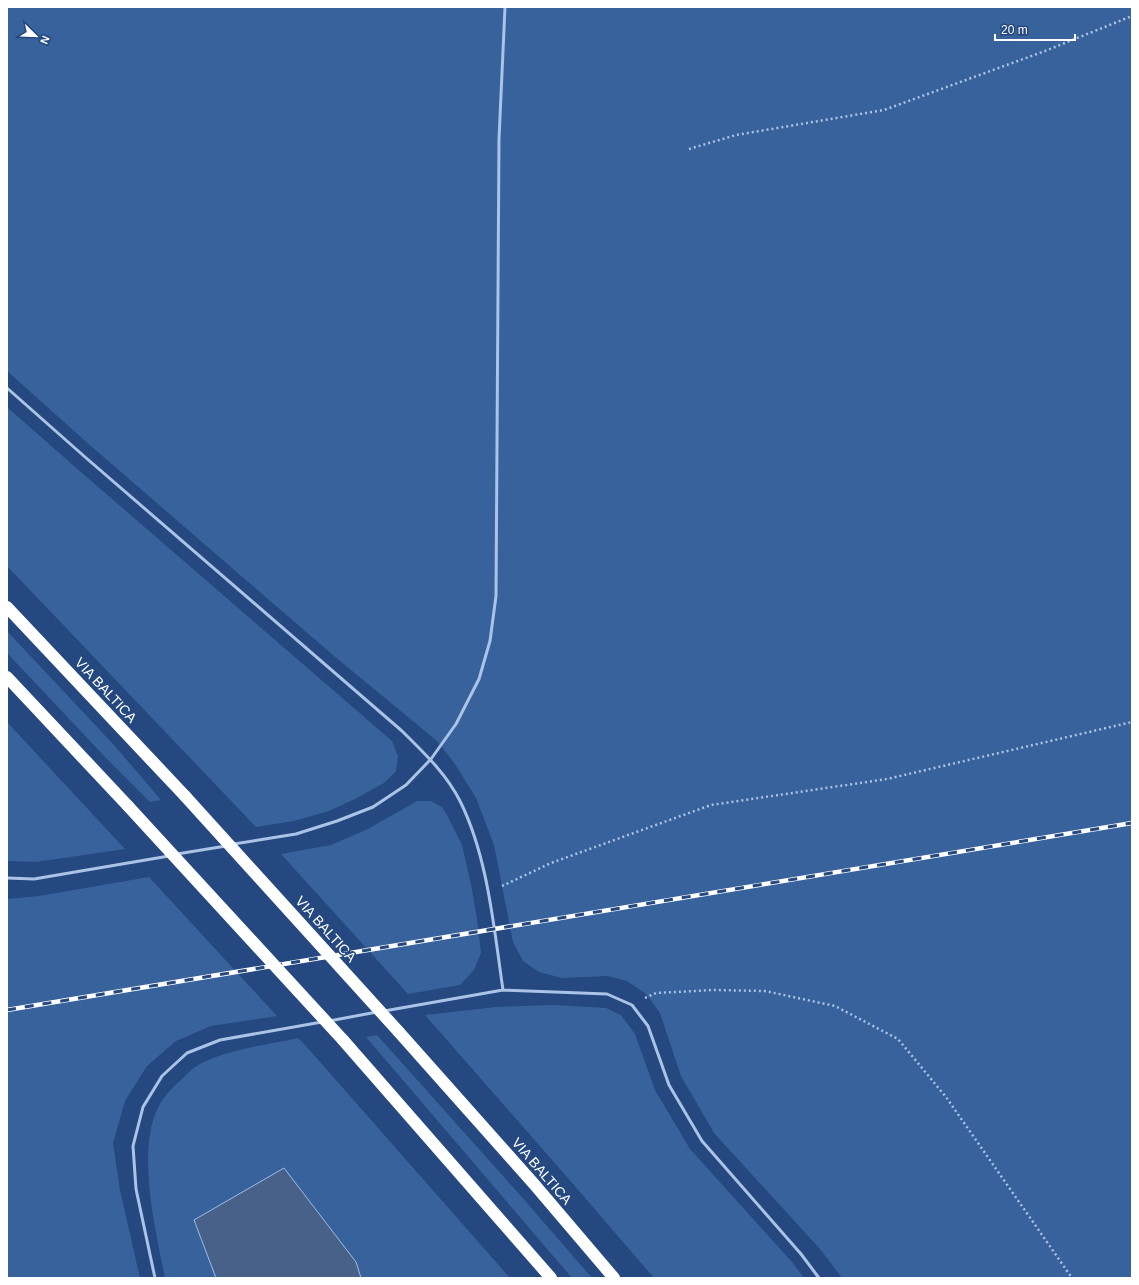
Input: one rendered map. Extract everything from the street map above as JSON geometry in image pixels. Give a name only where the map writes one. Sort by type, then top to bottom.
[{"type":"highway","name":"VIA BALTICA","points":[[7,607],[185,796],[398,1031],[534,1184],[614,1278]]},
{"type":"highway","points":[[7,677],[343,1040],[551,1278]]},
{"type":"lane","points":[[7,878],[34,879],[296,834],[337,821],[373,807],[406,785],[431,759],[456,724],[479,679],[490,641],[496,596],[498,139],[505,7]]},
{"type":"lane","points":[[7,388],[396,726],[431,759],[460,800],[475,836],[488,893],[503,990]]},
{"type":"lane","points":[[155,1278],[136,1189],[133,1146],[143,1107],[162,1076],[187,1053],[220,1040],[503,990],[607,994],[632,1005],[648,1026],[669,1085],[702,1141],[801,1254],[819,1278]]},
{"type":"path","points":[[689,149],[736,135],[884,110],[1045,52],[1132,16]]},
{"type":"path","points":[[488,893],[551,863],[711,805],[887,779],[1132,722]]},
{"type":"path","points":[[632,1005],[656,993],[713,990],[764,991],[835,1006],[898,1039],[946,1097],[1072,1278]]},
{"type":"shaded area","points":[[7,7],[1132,7],[1132,1278],[842,1278],[820,1249],[714,1133],[681,1076],[660,1013],[646,994],[627,981],[608,976],[562,978],[539,972],[523,961],[513,942],[494,845],[476,798],[455,764],[437,741],[334,656],[92,447],[7,371]]},
{"type":"shaded area","points":[[7,407],[392,741],[398,756],[396,771],[384,783],[329,811],[294,821],[256,827],[7,566]]},
{"type":"shaded area","points":[[7,631],[114,745],[161,800],[150,802],[106,758],[7,653]]},
{"type":"shaded area","points":[[7,722],[125,849],[36,862],[7,861]]},
{"type":"shaded area","points":[[417,801],[431,801],[442,807],[462,845],[471,884],[481,953],[474,970],[460,985],[408,994],[281,854],[331,845],[368,829]]},
{"type":"shaded area","points":[[149,877],[277,1016],[211,1026],[176,1041],[147,1066],[125,1101],[113,1143],[120,1190],[140,1278],[7,1278],[7,899],[39,896]]},
{"type":"shaded area","points":[[553,1005],[606,1008],[621,1015],[635,1034],[655,1090],[690,1149],[792,1262],[804,1278],[654,1278],[425,1015],[496,1007]]},
{"type":"shaded area","points":[[377,1035],[592,1278],[572,1278],[366,1037]]},
{"type":"shaded area","points":[[298,1038],[510,1278],[165,1278],[149,1187],[148,1162],[149,1138],[154,1117],[163,1099],[195,1067],[206,1061],[231,1052]]},
{"type":"shaded area","points":[[284,1168],[356,1262],[361,1278],[216,1278],[194,1220]]},
{"type":"railway","points":[[7,1010],[1132,823]]}]
